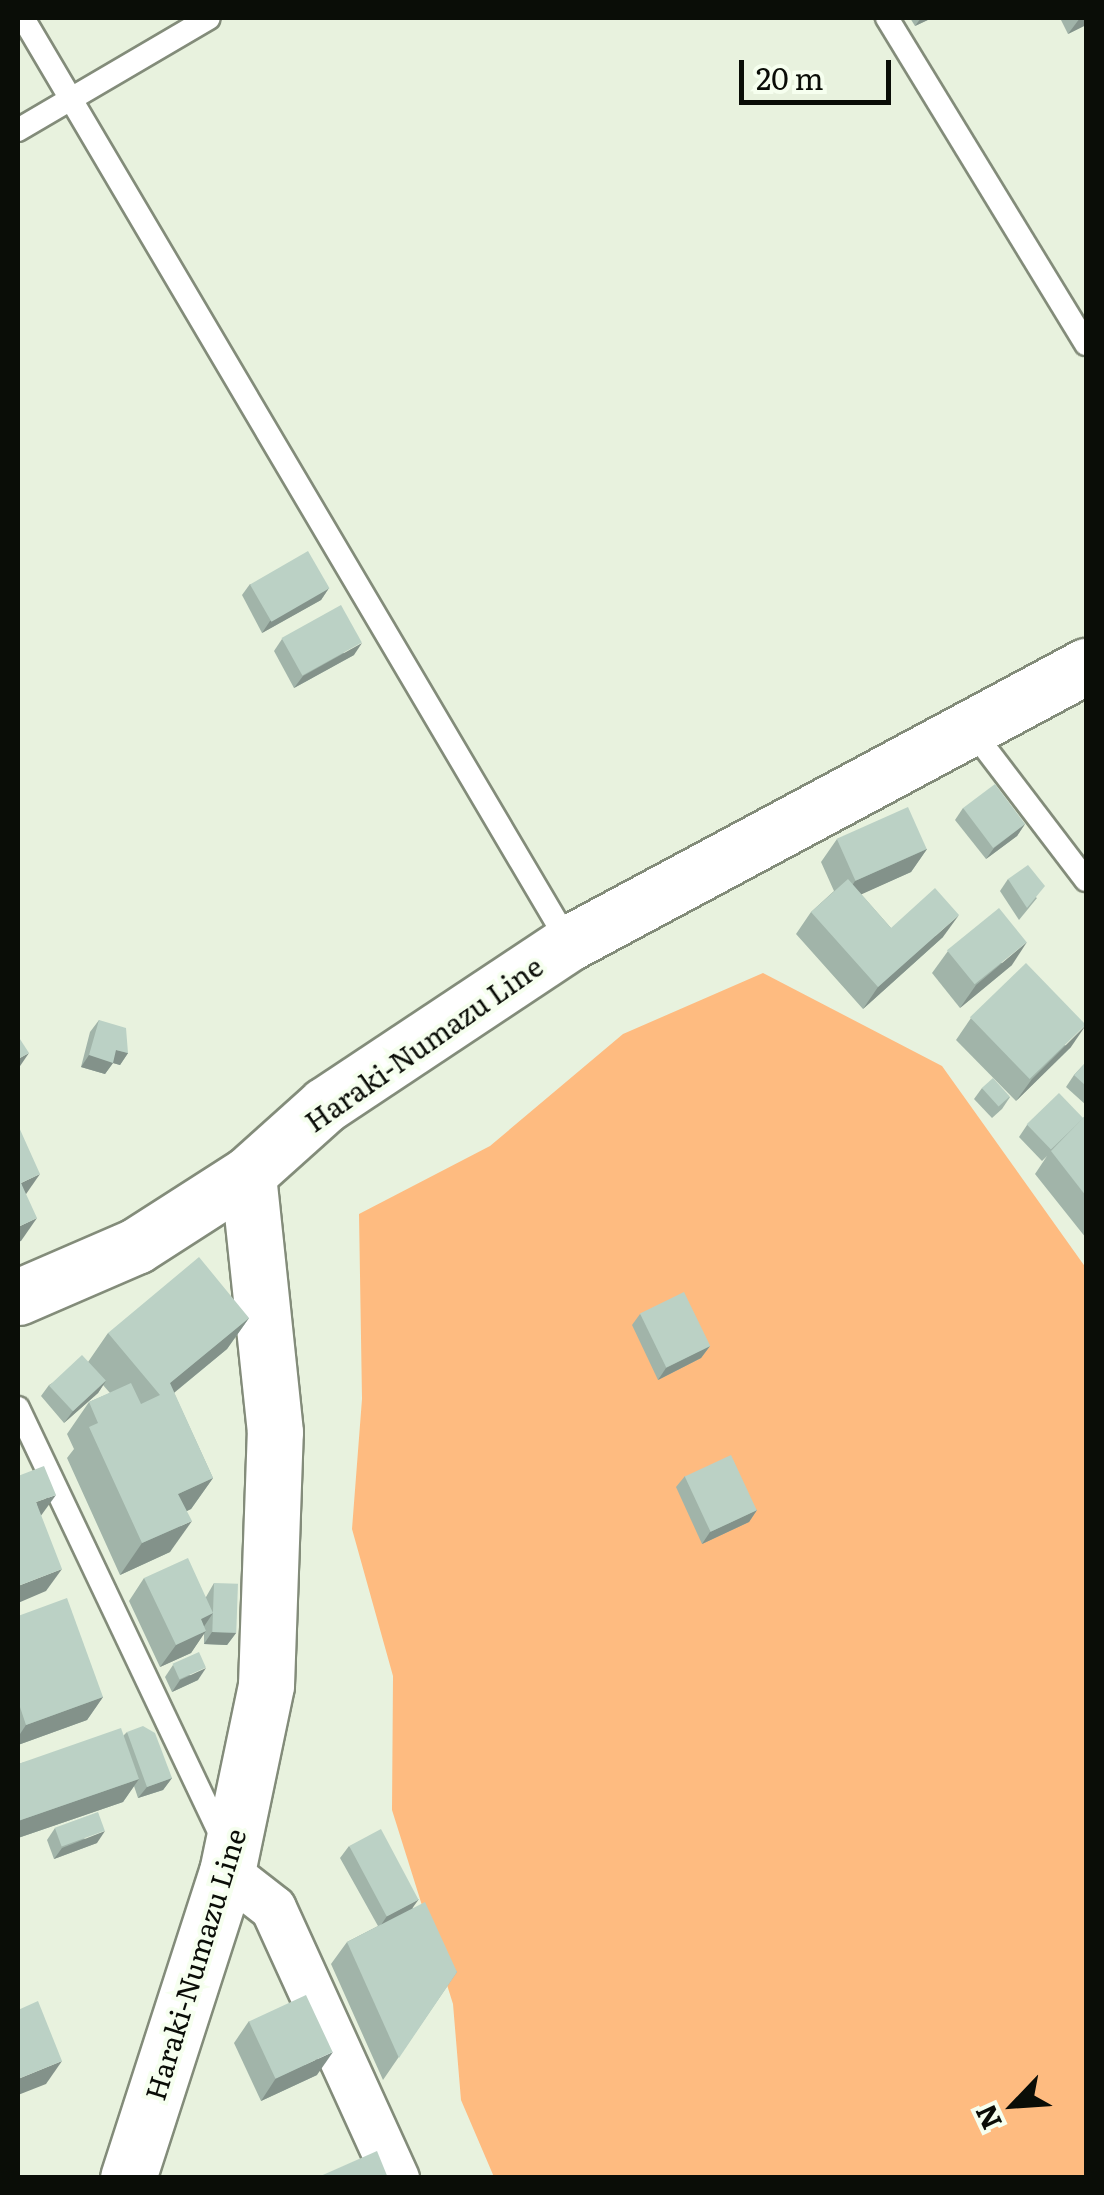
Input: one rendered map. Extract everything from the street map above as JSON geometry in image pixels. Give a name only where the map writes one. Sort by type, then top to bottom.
[{"type":"main road","name":"Haraki-Numazu Line","points":[[128,2178],[229,1864],[272,1600],[275,1432],[248,1174],[324,1105],[569,943],[1086,666]]},
{"type":"main road","points":[[18,1296],[136,1246],[248,1174]]},
{"type":"street","points":[[229,1864],[273,1908],[396,2178]]},
{"type":"lane","points":[[24,18],[569,943]]},
{"type":"lane","points":[[18,130],[208,18]]},
{"type":"lane","points":[[886,18],[1086,344]]},
{"type":"lane","points":[[970,728],[1086,880]]},
{"type":"lane","points":[[18,1408],[229,1864]]},
{"type":"shaded area","points":[[763,973],[942,1066],[1086,1268],[1086,2177],[494,2177],[461,2100],[453,2004],[392,1810],[393,1676],[352,1529],[362,1399],[359,1214],[490,1146],[623,1034]]},
{"type":"building","points":[[308,551],[330,588],[271,622],[250,584]]},
{"type":"building","points":[[341,605],[362,643],[302,676],[282,638]]},
{"type":"building","points":[[995,784],[1025,824],[993,848],[963,808]]},
{"type":"building","points":[[908,807],[927,849],[855,881],[837,839]]},
{"type":"building","points":[[1028,865],[1045,886],[1027,908],[1008,879]]},
{"type":"building","points":[[848,879],[891,928],[935,888],[959,915],[878,987],[811,912]]},
{"type":"building","points":[[999,908],[1027,942],[975,984],[947,950]]},
{"type":"building","points":[[1026,963],[1086,1025],[1030,1079],[970,1017]]},
{"type":"building","points":[[99,1020],[126,1028],[128,1053],[116,1050],[113,1063],[89,1055]]},
{"type":"building","points":[[18,1036],[29,1053],[18,1059]]},
{"type":"building","points":[[1086,1062],[1086,1086],[1074,1075]]},
{"type":"building","points":[[993,1078],[1010,1097],[999,1107],[982,1088]]},
{"type":"building","points":[[1059,1093],[1083,1118],[1051,1149],[1027,1124]]},
{"type":"building","points":[[1086,1115],[1086,1196],[1051,1151]]},
{"type":"building","points":[[18,1125],[40,1174],[21,1183],[37,1218],[18,1227]]},
{"type":"building","points":[[199,1257],[249,1318],[170,1383],[213,1478],[178,1494],[192,1521],[142,1543],[89,1427],[98,1423],[89,1402],[131,1383],[141,1404],[160,1395],[108,1333]]},
{"type":"building","points":[[684,1292],[710,1346],[666,1367],[640,1313]]},
{"type":"building","points":[[82,1355],[106,1381],[73,1411],[49,1386]]},
{"type":"building","points":[[731,1455],[757,1510],[711,1532],[685,1477]]},
{"type":"building","points":[[44,1466],[56,1495],[36,1502],[62,1569],[18,1586],[18,1476]]},
{"type":"building","points":[[188,1558],[213,1613],[201,1619],[206,1631],[176,1645],[144,1578]]},
{"type":"building","points":[[214,1583],[238,1584],[236,1633],[212,1632]]},
{"type":"building","points":[[67,1598],[103,1697],[26,1725],[18,1701],[18,1616]]},
{"type":"building","points":[[199,1652],[206,1668],[179,1679],[173,1664]]},
{"type":"building","points":[[143,1726],[155,1733],[172,1778],[147,1787],[127,1732]]},
{"type":"building","points":[[121,1728],[139,1779],[18,1821],[18,1764]]},
{"type":"building","points":[[98,1812],[105,1831],[62,1847],[55,1828]]},
{"type":"building","points":[[381,1829],[419,1900],[387,1917],[349,1846]]},
{"type":"building","points":[[425,1902],[457,1972],[399,2058],[347,1942]]},
{"type":"building","points":[[306,1995],[333,2052],[276,2079],[249,2022]]},
{"type":"building","points":[[38,2001],[62,2061],[18,2079],[18,2010]]},
{"type":"building","points":[[377,2151],[388,2178],[316,2178]]}]
